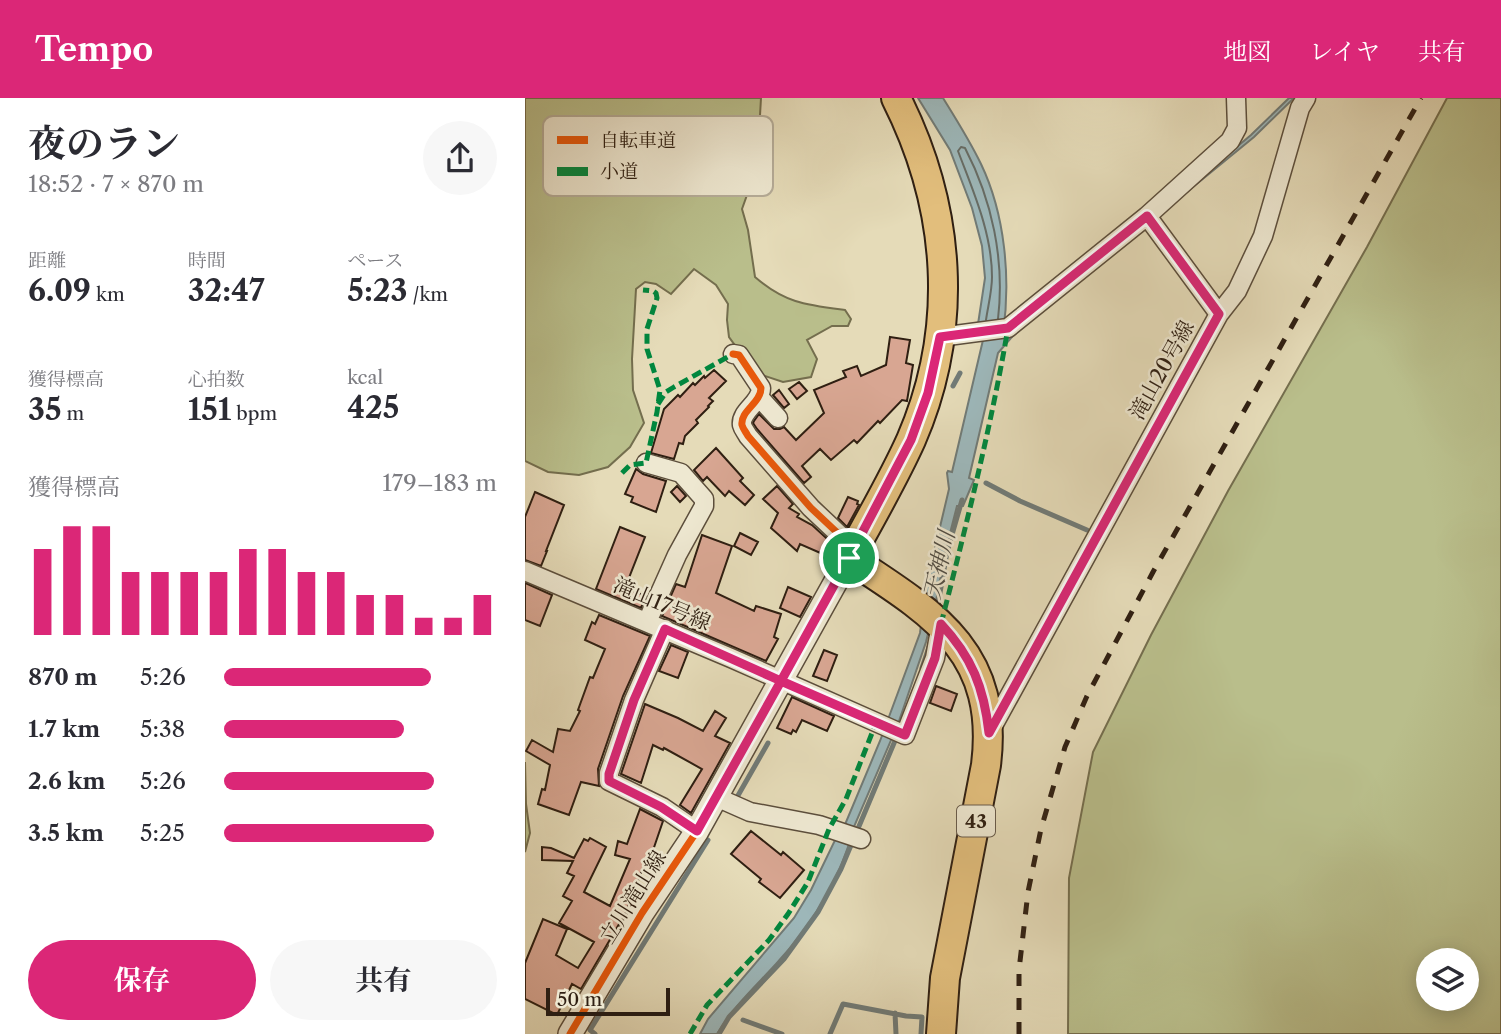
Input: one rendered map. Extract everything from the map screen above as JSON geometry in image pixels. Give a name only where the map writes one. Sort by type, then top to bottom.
[{"type":"main road","points":[[849,558],[911,440],[928,393],[940,337],[944,289],[937,214],[921,160],[896,98]]},
{"type":"main road","name":"43","points":[[849,558],[916,603],[939,622],[956,640],[972,666],[984,700],[989,733],[988,748],[945,978],[941,1034]]},
{"type":"street","points":[[940,337],[1005,329],[1147,216],[1230,141],[1237,128],[1235,98]]},
{"type":"street","points":[[1219,314],[1237,291],[1263,236],[1300,108],[1306,98]]},
{"type":"street","name":"滝山20号線","points":[[989,733],[1219,314],[1147,216]]},
{"type":"street","points":[[733,355],[739,355],[761,388],[761,394],[744,416],[742,424],[748,436],[811,508],[845,540],[849,558]]},
{"type":"street","points":[[759,397],[778,418]]},
{"type":"street","points":[[646,463],[681,473],[705,499],[647,622]]},
{"type":"street","name":"立川滝山線","points":[[577,1031],[642,913],[697,831],[849,558]]},
{"type":"street","name":"滝山17号線","points":[[525,571],[665,629],[905,735],[935,658],[939,622]]},
{"type":"street","points":[[665,629],[634,700],[609,781],[661,807],[697,831]]},
{"type":"street","points":[[716,797],[750,812],[819,825],[861,839]]},
{"type":"green space","points":[[525,98],[761,98],[760,116],[543,116],[543,196],[747,196],[742,209],[755,277],[786,298],[845,310],[851,319],[848,326],[832,326],[807,340],[817,359],[811,377],[783,382],[759,374],[745,359],[729,337],[728,304],[716,285],[694,269],[671,294],[656,284],[645,282],[636,289],[632,359],[633,390],[644,423],[630,447],[608,467],[579,475],[548,472],[525,461]]},
{"type":"green space","points":[[1447,98],[1501,98],[1501,1034],[1068,1034],[1069,878],[1093,752],[1151,635],[1228,491],[1367,247]]},
{"type":"green space","points":[[525,762],[530,833],[525,852]]},
{"type":"water","name":"天神川","points":[[918,98],[943,98],[972,147],[989,183],[1004,247],[1006,291],[1003,333],[1185,190],[1251,135],[1289,98],[1294,98],[1254,137],[1017,331],[998,353],[969,478],[974,480],[963,506],[957,506],[926,642],[898,724],[853,829],[841,866],[823,901],[789,950],[737,1006],[717,1034],[700,1034],[708,1019],[794,918],[811,890],[844,827],[880,741],[920,633],[926,586],[949,489],[947,473],[952,472],[983,340],[978,324],[985,278],[982,246],[972,208],[950,150]]},
{"type":"building","points":[[890,337],[910,340],[906,363],[913,365],[907,401],[902,400],[857,443],[854,440],[831,460],[820,449],[802,466],[811,477],[804,483],[757,429],[754,421],[759,414],[774,429],[784,427],[796,440],[824,413],[814,390],[846,377],[843,371],[857,366],[861,376],[886,365]]},
{"type":"building","points":[[714,370],[726,381],[709,398],[713,401],[696,420],[698,423],[685,436],[683,444],[679,443],[674,459],[651,453],[664,409],[693,383],[695,385]]},
{"type":"building","points":[[799,382],[807,391],[797,399],[789,389]]},
{"type":"building","points":[[779,390],[789,404],[784,408],[773,395]]},
{"type":"building","points":[[716,448],[743,478],[740,481],[754,495],[745,505],[729,491],[725,496],[707,477],[703,481],[694,470]]},
{"type":"building","points":[[636,469],[666,481],[656,512],[631,502],[633,497],[625,494]]},
{"type":"building","points":[[677,486],[686,496],[680,502],[671,492]]},
{"type":"building","points":[[777,486],[793,504],[789,508],[799,514],[797,517],[812,525],[835,546],[832,558],[800,544],[797,551],[771,528],[778,513],[763,499]]},
{"type":"building","points":[[535,492],[564,505],[541,566],[525,560],[525,517]]},
{"type":"building","points":[[848,497],[858,501],[859,505],[847,527],[838,518]]},
{"type":"building","points":[[620,527],[645,537],[625,588],[646,596],[641,608],[596,589]]},
{"type":"building","points":[[740,533],[758,542],[751,555],[734,546]]},
{"type":"building","points":[[702,535],[732,546],[716,593],[754,611],[756,606],[781,614],[774,637],[778,639],[766,661],[662,616],[676,584],[685,587]]},
{"type":"building","points":[[525,583],[552,595],[540,626],[525,620]]},
{"type":"building","points":[[788,587],[811,597],[800,617],[780,608]]},
{"type":"building","points":[[599,615],[650,636],[623,696],[598,769],[599,786],[581,782],[569,815],[538,804],[542,789],[545,790],[550,765],[526,751],[532,740],[553,752],[558,729],[570,731],[580,711],[578,710],[590,677],[593,678],[605,649],[585,640],[592,622],[595,624]]},
{"type":"building","points":[[671,645],[688,652],[678,678],[659,671]]},
{"type":"building","points":[[824,650],[837,655],[827,681],[813,676]]},
{"type":"building","points":[[936,686],[957,694],[951,711],[930,703]]},
{"type":"building","points":[[792,697],[834,716],[827,731],[802,720],[796,732],[793,730],[791,734],[777,728]]},
{"type":"building","points":[[645,704],[703,731],[715,711],[726,718],[715,736],[730,743],[691,813],[680,805],[702,769],[664,748],[663,750],[653,745],[641,783],[621,774]]},
{"type":"building","points":[[640,809],[663,821],[648,865],[645,863],[625,914],[581,989],[572,984],[557,1015],[525,999],[525,963],[543,919],[567,929],[556,955],[578,968],[594,942],[559,923],[572,901],[563,896],[574,876],[567,873],[573,861],[542,860],[542,847],[574,858],[584,839],[588,841],[590,838],[606,847],[584,892],[610,906],[630,859],[615,855],[618,841],[627,844]]},
{"type":"building","points":[[751,831],[804,870],[780,898],[759,882],[761,879],[731,854]]},
{"type":"waterway","points":[[953,386],[960,373]]},
{"type":"waterway","points":[[986,483],[1087,530]]},
{"type":"waterway","name":"天神川","points":[[937,610],[947,552],[962,500]]},
{"type":"waterway","points":[[699,637],[721,644]]},
{"type":"waterway","points":[[922,668],[929,647]]},
{"type":"waterway","points":[[719,1034],[729,1017],[784,959],[818,912],[841,869],[897,736]]},
{"type":"waterway","points":[[737,800],[768,743]]},
{"type":"waterway","points":[[595,1034],[590,1030],[708,840]]},
{"type":"waterway","points":[[830,1034],[843,1004],[922,1017],[921,1034]]},
{"type":"waterway","points":[[895,1013],[896,1034]]},
{"type":"waterway","points":[[743,1020],[782,1034]]},
{"type":"railway","points":[[1019,1034],[1019,970],[1028,892],[1041,829],[1065,747],[1087,696],[1153,572],[1421,98]]},
{"type":"marked path","points":[[622,473],[630,465],[646,463],[660,390],[647,349],[647,329],[657,298],[653,291],[643,290]]},
{"type":"marked path","points":[[941,624],[986,439],[1008,328]]},
{"type":"marked path","points":[[658,404],[666,392],[733,354]]},
{"type":"marked path","points":[[690,1034],[707,1005],[769,940],[808,882],[829,829],[846,799],[876,723]]},
{"type":"cycle path","points":[[940,337],[1008,328],[1147,216],[1219,314],[989,733]]},
{"type":"cycle path","points":[[570,1034],[642,913],[697,831],[849,558],[845,540],[811,508],[744,429],[744,415],[758,398],[761,388],[739,355],[733,354]]},
{"type":"route","points":[[849,558],[781,681],[665,629],[634,700],[609,781],[661,807],[697,831],[781,681],[905,735],[935,658],[941,624],[956,640],[972,666],[984,700],[989,733],[1219,314],[1147,216],[1008,328],[940,337],[921,416],[901,461],[849,558]]}]
